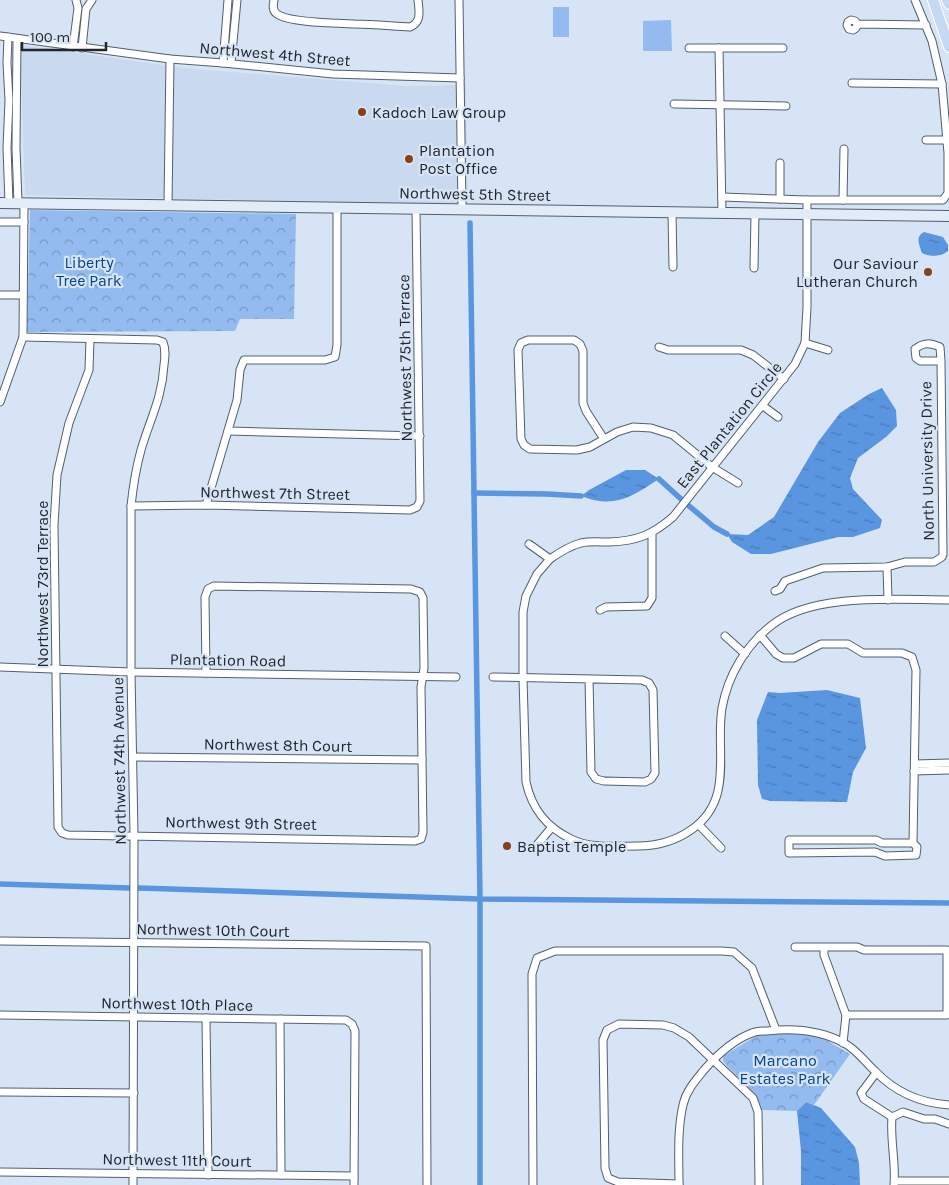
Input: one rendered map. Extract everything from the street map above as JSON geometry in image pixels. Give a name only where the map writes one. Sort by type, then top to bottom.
[{"type":"main road","points":[[933,0],[948,41]]},
{"type":"main road","points":[[947,0],[949,4]]},
{"type":"street","points":[[73,47],[78,8],[76,0]]},
{"type":"street","points":[[82,48],[86,9],[92,0]]},
{"type":"street","points":[[223,62],[228,0]]},
{"type":"street","points":[[232,63],[237,0]]},
{"type":"street","points":[[274,0],[273,8],[277,15],[287,18],[328,24],[410,27],[419,20],[418,0]]},
{"type":"street","points":[[459,0],[462,210]]},
{"type":"street","points":[[722,197],[807,200],[943,200],[948,193],[948,140],[942,84],[932,40],[915,0]]},
{"type":"street","points":[[857,24],[926,25]]},
{"type":"street","name":"Northwest 4th Street","points":[[0,36],[170,59],[223,62],[333,74],[460,78]]},
{"type":"street","points":[[0,402],[24,337],[24,222],[13,203],[7,148],[9,100],[8,37]]},
{"type":"street","points":[[13,203],[16,148],[17,39]]},
{"type":"street","points":[[688,48],[784,48]]},
{"type":"street","points":[[719,48],[722,213]]},
{"type":"street","points":[[168,205],[170,59]]},
{"type":"street","points":[[852,83],[942,84]]},
{"type":"street","points":[[674,104],[786,106]]},
{"type":"street","points":[[926,140],[948,140]]},
{"type":"street","points":[[843,200],[844,149]]},
{"type":"street","points":[[780,163],[780,199]]},
{"type":"street","name":"East Plantation Circle","points":[[699,825],[665,843],[649,846],[595,846],[577,842],[552,827],[538,813],[529,796],[526,782],[523,612],[526,596],[537,574],[550,559],[565,549],[583,543],[625,541],[652,534],[673,517],[795,364],[805,344],[807,200]]},
{"type":"street","name":"Northwest 5th Street","points":[[13,203],[949,216]]},
{"type":"street","points":[[206,505],[213,475],[237,400],[240,370],[244,360],[325,360],[335,357],[337,345],[337,207]]},
{"type":"street","name":"Northwest 75th Terrace","points":[[416,209],[420,436],[420,501],[417,506]]},
{"type":"street","points":[[672,212],[673,267]]},
{"type":"street","points":[[754,268],[755,214]]},
{"type":"street","points":[[0,222],[24,222]]},
{"type":"street","points":[[0,295],[23,295]]},
{"type":"street","points":[[24,337],[90,339]]},
{"type":"street","name":"Northwest 74th Avenue","points":[[90,339],[157,340],[164,342],[165,348],[163,381],[158,403],[142,449],[131,506],[135,943],[133,1018],[134,1185]]},
{"type":"street","name":"Northwest 73rd Terrace","points":[[62,833],[58,827],[54,526],[57,475],[69,423],[89,370],[90,339]]},
{"type":"street","points":[[604,439],[583,403],[583,351],[580,344],[574,340],[528,340],[521,343],[518,350],[521,439],[524,445],[530,449],[578,450],[590,447],[617,432],[633,428],[651,428],[672,435],[712,467],[738,484]]},
{"type":"street","points":[[805,344],[828,350]]},
{"type":"street","points":[[659,347],[668,350],[741,350],[753,355],[784,379]]},
{"type":"street","name":"North University Drive","points":[[887,568],[905,562],[934,562],[940,559],[942,554],[941,361]]},
{"type":"street","points":[[763,406],[778,417]]},
{"type":"street","points":[[228,431],[420,436]]},
{"type":"street","name":"Northwest 7th Street","points":[[131,506],[206,505],[410,510],[417,506]]},
{"type":"street","points":[[600,610],[606,607],[647,606],[652,598],[652,534]]},
{"type":"street","points":[[529,544],[550,559]]},
{"type":"street","points":[[775,591],[780,589],[785,581],[823,568],[887,568],[888,600]]},
{"type":"street","points":[[206,673],[205,597],[208,589],[214,586],[411,589],[420,592],[424,598],[422,760]]},
{"type":"street","points":[[721,848],[699,825],[710,811],[718,794],[721,774],[722,708],[733,674],[745,654],[760,635],[790,614],[834,602],[949,600]]},
{"type":"street","points":[[760,635],[780,656],[788,658],[794,658],[821,644],[848,644],[863,653],[902,652],[912,657],[916,670],[913,843],[917,847],[916,855],[885,856],[875,852],[790,853],[789,840],[876,840],[882,843],[913,843]]},
{"type":"street","points":[[725,636],[745,654]]},
{"type":"street","name":"Plantation Road","points":[[0,667],[132,672],[456,677]]},
{"type":"street","points":[[493,677],[642,680],[649,683],[653,690],[655,773],[651,779],[645,782],[604,781],[596,779],[591,772],[589,679]]},
{"type":"street","name":"Northwest 8th Court","points":[[133,757],[422,760]]},
{"type":"street","name":"Northwest 9th Street","points":[[62,833],[68,835],[420,839],[423,832],[422,760]]},
{"type":"street","points":[[914,767],[949,763]]},
{"type":"street","points":[[914,767],[949,770]]},
{"type":"street","points":[[536,846],[552,827]]},
{"type":"street","name":"Northwest 10th Court","points":[[0,941],[426,946],[427,1185]]},
{"type":"street","points":[[795,947],[947,950],[947,1015],[846,1015]]},
{"type":"street","points":[[824,948],[824,955],[846,1015],[843,1042]]},
{"type":"street","points":[[533,1185],[532,974],[538,958],[555,951],[734,952],[752,968],[776,1030]]},
{"type":"street","name":"Northwest 10th Place","points":[[0,1015],[346,1020],[352,1024],[355,1030],[354,1176]]},
{"type":"street","points":[[206,1018],[208,1175]]},
{"type":"street","points":[[280,1019],[281,1175]]},
{"type":"street","points":[[759,1185],[758,1112],[753,1098],[725,1071],[712,1060],[689,1038],[674,1028],[663,1025],[619,1024],[607,1030],[603,1040],[605,1168],[608,1178],[618,1182],[679,1185],[680,1126],[683,1104],[692,1085],[712,1060],[738,1040],[753,1032],[776,1030],[807,1031],[825,1035],[843,1042],[855,1051],[876,1073],[901,1091],[916,1099],[949,1104]]},
{"type":"street","points":[[876,1073],[861,1093],[864,1099],[892,1117]]},
{"type":"street","points":[[0,1092],[134,1094]]},
{"type":"street","points":[[892,1117],[903,1112],[949,1124]]},
{"type":"street","points":[[892,1117],[895,1183],[949,1181]]},
{"type":"street","name":"Northwest 11th Court","points":[[0,1172],[354,1176]]},
{"type":"street","points":[[354,1176],[354,1185]]},
{"type":"shaded area","points":[[20,45],[183,68],[404,86],[466,85],[468,205],[25,195]]},
{"type":"green space","points":[[553,7],[569,7],[569,37],[553,37]]},
{"type":"green space","points":[[671,20],[672,51],[643,51],[643,21]]},
{"type":"green space","name":"Liberty Tree Park","points":[[30,210],[296,214],[294,319],[240,319],[235,331],[27,332]]},
{"type":"green space","name":"Marcano Estates Park","points":[[782,1030],[816,1034],[850,1054],[814,1105],[806,1102],[797,1111],[761,1110],[756,1095],[727,1066],[723,1061],[723,1056],[756,1036]]},
{"type":"water","points":[[924,232],[943,237],[948,245],[948,251],[935,256],[922,253],[919,236]]},
{"type":"water","points":[[882,388],[896,410],[897,426],[886,437],[858,458],[850,478],[853,489],[882,520],[880,528],[853,537],[838,537],[771,554],[751,554],[732,542],[727,534],[748,535],[774,517],[818,442],[840,413]]},
{"type":"water","points":[[626,470],[645,470],[659,479],[631,496],[613,501],[593,500],[581,496],[589,490]]},
{"type":"water","points":[[827,690],[860,698],[866,748],[853,772],[847,802],[771,801],[762,799],[758,785],[757,720],[768,692]]},
{"type":"water","points":[[806,1102],[821,1108],[855,1147],[859,1163],[860,1185],[801,1185],[801,1151],[797,1111]]},
{"type":"waterway","points":[[470,223],[480,899],[480,1185]]},
{"type":"waterway","points":[[659,479],[681,499]]},
{"type":"waterway","points":[[474,493],[581,496]]},
{"type":"waterway","points":[[688,505],[714,527],[727,534]]},
{"type":"waterway","points":[[0,884],[130,888]]},
{"type":"waterway","points":[[139,888],[480,899],[949,903]]},
{"type":"place","name":"Kadoch Law Group","points":[[362,112]]},
{"type":"place","name":"Plantation Post Office","points":[[409,159]]},
{"type":"place","name":"Our Saviour Lutheran Church","points":[[928,272]]},
{"type":"place","name":"Baptist Temple","points":[[507,846]]}]
